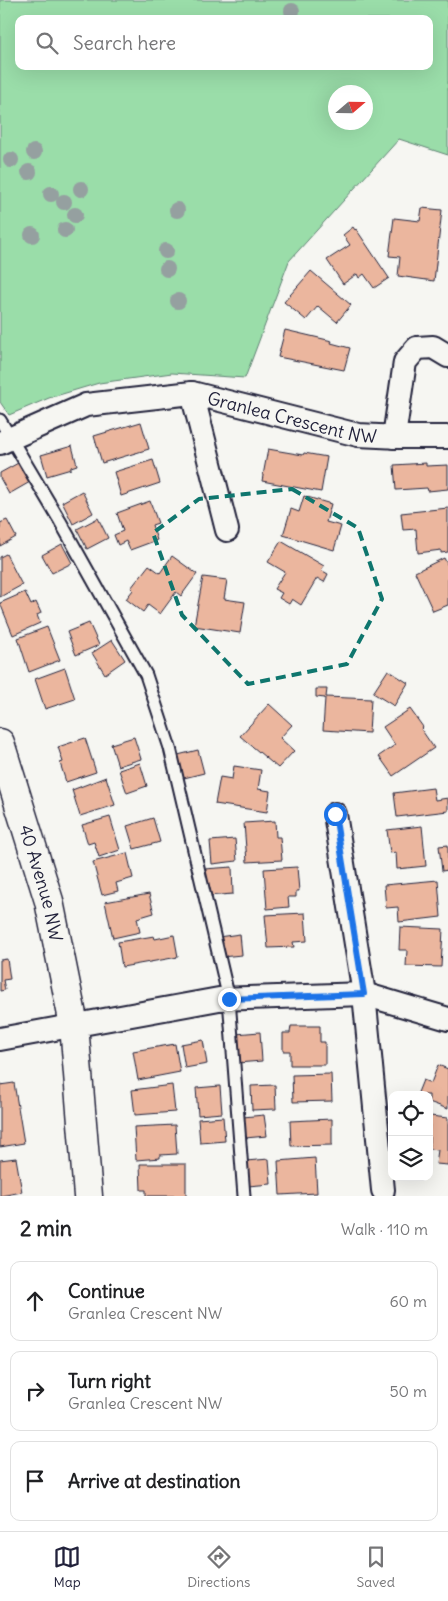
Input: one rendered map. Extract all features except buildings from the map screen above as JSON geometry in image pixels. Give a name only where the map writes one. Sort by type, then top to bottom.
[{"type":"street","name":"Granlea Crescent NW","points":[[394,437],[405,362],[417,348],[433,347],[448,356]]},
{"type":"street","name":"Granlea Crescent NW","points":[[192,393],[227,530]]},
{"type":"street","name":"Granlea Crescent NW","points":[[4,434],[86,406],[192,393],[358,435],[394,437],[448,436]]},
{"type":"street","name":"40 Avenue NW","points":[[0,743],[49,901],[74,1025],[88,1196]]},
{"type":"street","points":[[335,814],[364,994],[383,1190]]},
{"type":"street","points":[[0,1039],[219,999],[364,994],[448,1019]]},
{"type":"lane","points":[[4,434],[146,675],[170,748],[229,999],[244,1196]]},
{"type":"highlighted area","points":[[292,489],[358,528],[382,599],[347,664],[248,684],[182,615],[153,533],[199,499]]},
{"type":"green space","points":[[0,0],[448,0],[448,155],[399,139],[289,261],[245,378],[172,373],[99,383],[49,398],[9,415],[0,402]]},
{"type":"route","points":[[229,999],[364,994],[335,814]]}]
